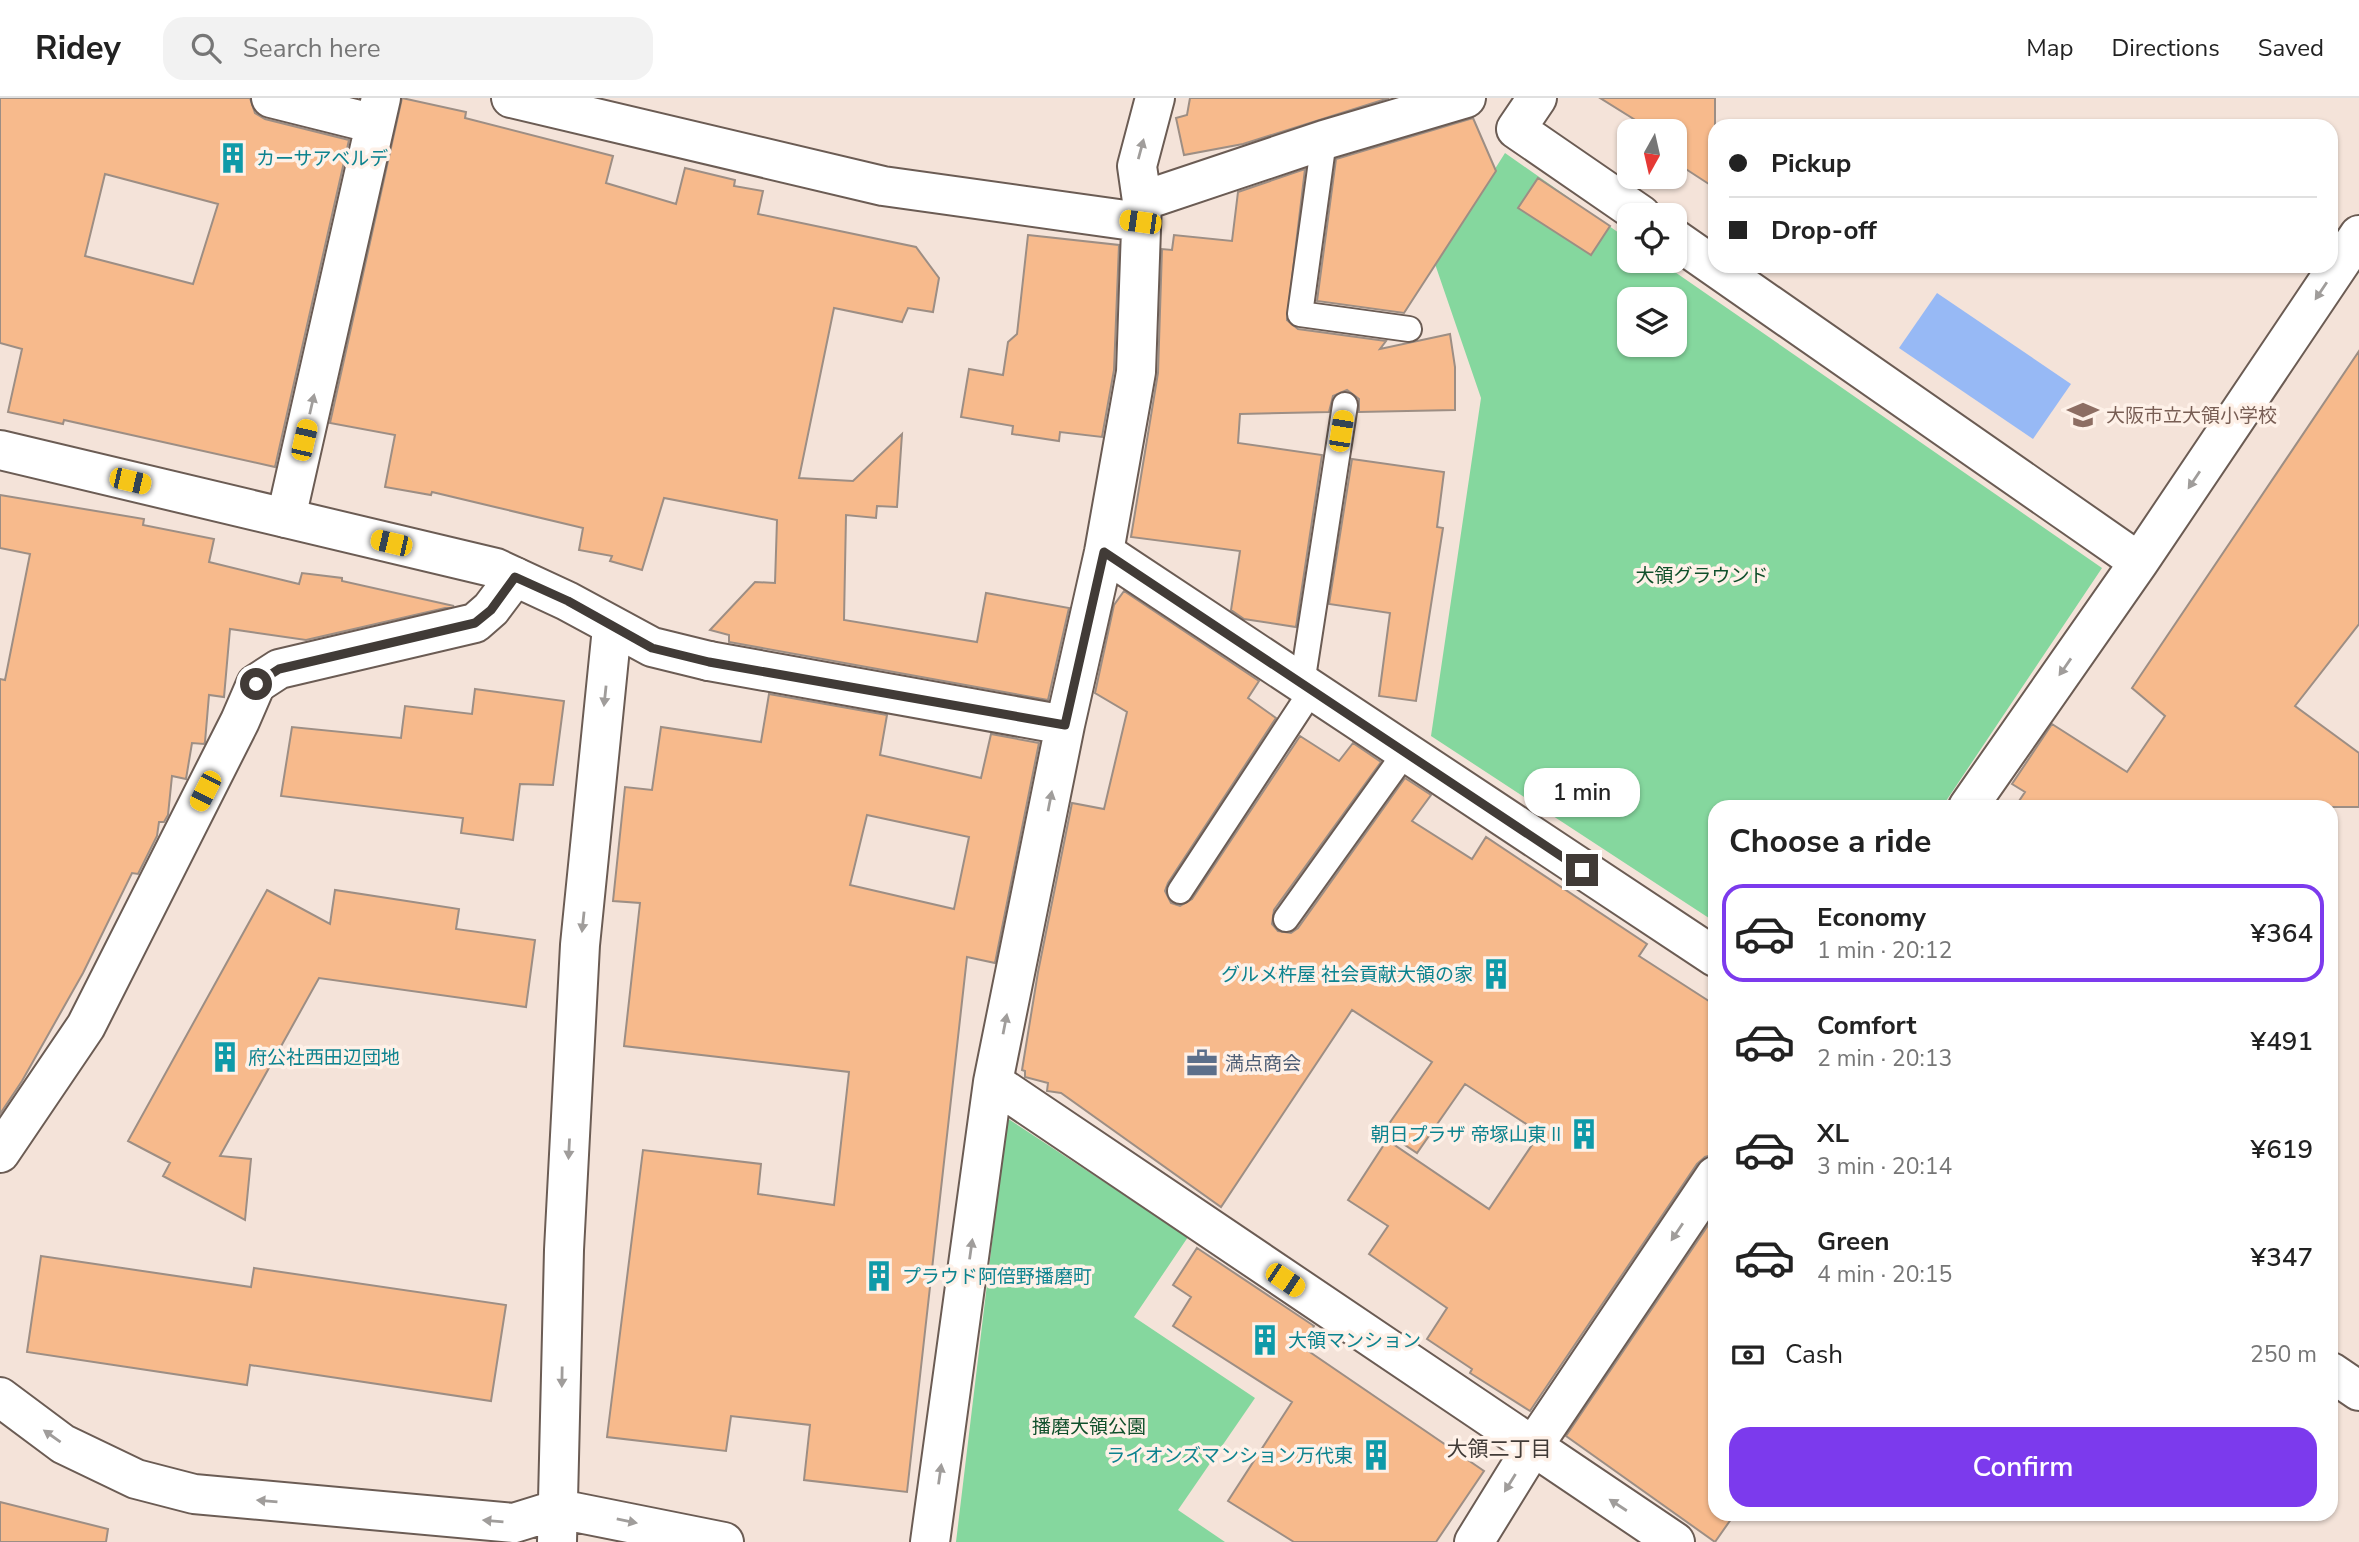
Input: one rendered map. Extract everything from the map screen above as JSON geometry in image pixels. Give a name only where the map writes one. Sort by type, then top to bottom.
[{"type":"street","points":[[271,98],[378,111],[286,518]]},
{"type":"street","points":[[511,98],[883,186],[1141,212],[1324,140],[1466,98]]},
{"type":"street","points":[[930,1542],[993,1082],[1065,725],[1104,552],[1136,372],[1141,212],[1137,166],[1155,98]]},
{"type":"street","points":[[1537,98],[1516,129],[1624,203]]},
{"type":"street","points":[[2338,266],[2359,235]]},
{"type":"street","points":[[1687,247],[1708,262]]},
{"type":"street","points":[[1724,273],[2138,562]]},
{"type":"street","points":[[1973,800],[2333,273]]},
{"type":"street","points":[[0,450],[496,568],[568,601],[652,648],[709,662],[1065,725]]},
{"type":"street","points":[[1104,552],[1708,952]]},
{"type":"street","points":[[0,1153],[86,1026],[240,721],[256,684],[279,669],[475,623],[491,610],[515,577]]},
{"type":"street","points":[[558,1525],[564,1250],[580,946],[612,628]]},
{"type":"street","points":[[993,1082],[1675,1542]]},
{"type":"street","points":[[1474,1542],[1532,1448],[1708,1185]]},
{"type":"street","points":[[2338,1377],[2359,1391]]},
{"type":"street","points":[[0,1397],[63,1444],[136,1479],[194,1494],[724,1542]]},
{"type":"lane","points":[[1324,140],[1300,314],[1409,329]]},
{"type":"lane","points":[[1180,891],[1307,687],[1345,405]]},
{"type":"lane","points":[[1286,919],[1405,753]]},
{"type":"green space","name":"大領グラウンド","points":[[1505,153],[1617,232],[1617,273],[1676,273],[2102,568],[1947,800],[1708,800],[1708,917],[1431,736],[1481,398],[1435,264]]},
{"type":"green space","name":"播磨大領公園","points":[[1007,1118],[1188,1237],[1134,1317],[1255,1398],[1178,1510],[1225,1542],[956,1542]]},
{"type":"water","points":[[1937,293],[2071,384],[2033,439],[1899,348]]},
{"type":"building","points":[[0,98],[250,98],[255,113],[265,119],[349,140],[275,467],[64,420],[63,424],[8,412],[22,349],[0,343]],"holes":[[[105,174],[218,204],[193,284],[85,256]]]},
{"type":"building","points":[[402,98],[466,112],[465,118],[613,156],[606,183],[676,204],[685,168],[735,180],[734,186],[763,191],[758,214],[916,247],[939,278],[933,312],[908,308],[902,322],[834,308],[799,478],[853,481],[902,434],[897,507],[877,506],[876,518],[846,515],[844,620],[977,642],[986,593],[1069,608],[1048,700],[729,642],[729,635],[710,630],[755,582],[775,583],[777,520],[664,498],[642,570],[610,561],[612,556],[579,550],[583,528],[432,492],[431,495],[385,487],[395,435],[330,423]]},
{"type":"building","points":[[1190,98],[1389,98],[1243,144],[1184,155],[1176,118],[1187,115]]},
{"type":"building","points":[[1600,98],[1715,98],[1715,119],[1708,119],[1708,183],[1687,170],[1687,119],[1634,119]]},
{"type":"building","points":[[1473,118],[1496,171],[1404,313],[1317,301],[1336,159]]},
{"type":"building","points":[[1305,169],[1287,320],[1298,329],[1386,341],[1380,349],[1450,334],[1455,367],[1455,410],[1359,412],[1359,399],[1347,390],[1333,396],[1329,412],[1240,414],[1238,443],[1322,455],[1296,627],[1244,619],[1231,610],[1240,551],[1131,537],[1158,373],[1162,249],[1172,250],[1174,235],[1232,241],[1238,192]]},
{"type":"building","points":[[1538,178],[1610,226],[1591,255],[1518,208]]},
{"type":"building","points":[[1028,235],[1119,245],[1114,370],[1102,437],[1060,432],[1059,441],[1012,434],[1013,426],[961,417],[969,369],[1003,375],[1008,342],[1017,334]]},
{"type":"building","points":[[2359,351],[2359,624],[2295,706],[2359,753],[2359,807],[2338,807],[2338,800],[2020,800],[2025,792],[2012,784],[2052,724],[2127,772],[2165,716],[2132,688]]},
{"type":"building","points":[[1352,459],[1444,472],[1437,527],[1443,528],[1416,701],[1379,696],[1390,613],[1329,604]]},
{"type":"building","points":[[0,495],[144,519],[143,525],[214,539],[209,562],[299,584],[302,573],[342,578],[342,581],[454,606],[306,640],[230,629],[224,697],[209,695],[205,742],[192,743],[186,779],[172,776],[168,815],[164,822],[159,822],[157,836],[138,874],[132,873],[83,973],[22,1081],[0,1114],[0,679],[5,680],[30,554],[0,548]]},
{"type":"building","points":[[1124,591],[1259,681],[1248,698],[1276,718],[1168,883],[1165,891],[1171,903],[1180,906],[1192,899],[1300,736],[1339,761],[1353,743],[1381,762],[1274,910],[1272,924],[1278,931],[1291,933],[1298,928],[1405,778],[1431,795],[1412,821],[1472,859],[1486,837],[1647,944],[1639,956],[1708,1000],[1708,1156],[1697,1164],[1530,1411],[1470,1373],[1472,1369],[1427,1339],[1447,1308],[1369,1254],[1388,1226],[1348,1200],[1387,1140],[1489,1209],[1540,1133],[1465,1084],[1417,1153],[1384,1131],[1432,1062],[1352,1010],[1221,1207],[1061,1093],[1047,1091],[1048,1083],[1025,1077],[1025,1071],[1022,1070],[1038,972],[1072,803],[1104,809],[1127,712],[1095,693],[1114,605]]},
{"type":"building","points":[[475,689],[564,701],[553,785],[520,784],[513,840],[461,833],[463,818],[281,796],[292,727],[401,738],[405,706],[472,714]]},
{"type":"building","points":[[769,694],[887,715],[880,755],[981,778],[991,734],[1039,743],[995,963],[967,957],[907,1492],[804,1480],[810,1425],[731,1416],[726,1451],[607,1437],[643,1150],[761,1164],[758,1194],[834,1205],[849,1072],[624,1046],[640,903],[613,901],[625,787],[652,790],[661,727],[761,742]],"holes":[[[867,815],[969,837],[954,909],[850,885]]]},
{"type":"building","points":[[267,890],[330,924],[335,890],[459,909],[456,929],[535,940],[526,1007],[319,978],[220,1156],[251,1159],[245,1220],[163,1176],[170,1163],[128,1141]]},
{"type":"building","points":[[1708,1225],[1708,1521],[1730,1521],[1715,1542],[1566,1436]]},
{"type":"building","points":[[1197,1248],[1314,1326],[1301,1346],[1484,1471],[1436,1542],[1294,1542],[1228,1501],[1292,1402],[1173,1326],[1191,1297],[1173,1285]]},
{"type":"building","points":[[41,1256],[251,1287],[254,1268],[506,1305],[491,1401],[250,1365],[247,1385],[27,1352]]},
{"type":"building","points":[[0,1502],[108,1529],[106,1542],[0,1542]]},
{"type":"place","name":"カーサアベルデ","points":[[233,158]]},
{"type":"place","name":"大阪市立大領小学校","points":[[2083,415]]},
{"type":"place","name":"グルメ杵屋 社会貢献大領の家","points":[[1496,974]]},
{"type":"place","name":"府公社西田辺団地","points":[[225,1057]]},
{"type":"place","name":"満点商会","points":[[1202,1063]]},
{"type":"place","name":"朝日プラザ 帝塚山東 II","points":[[1584,1134]]},
{"type":"place","name":"プラウド阿倍野播磨町","points":[[879,1276]]},
{"type":"place","name":"大領マンション","points":[[1265,1340]]},
{"type":"place","name":"ライオンズマンション万代東","points":[[1376,1455]]},
{"type":"district","name":"大領二丁目","points":[[1499,1449]]},
{"type":"route","points":[[256,684],[279,669],[475,623],[491,610],[515,577],[568,601],[652,648],[709,662],[1065,725],[1104,552],[1582,870]]}]
